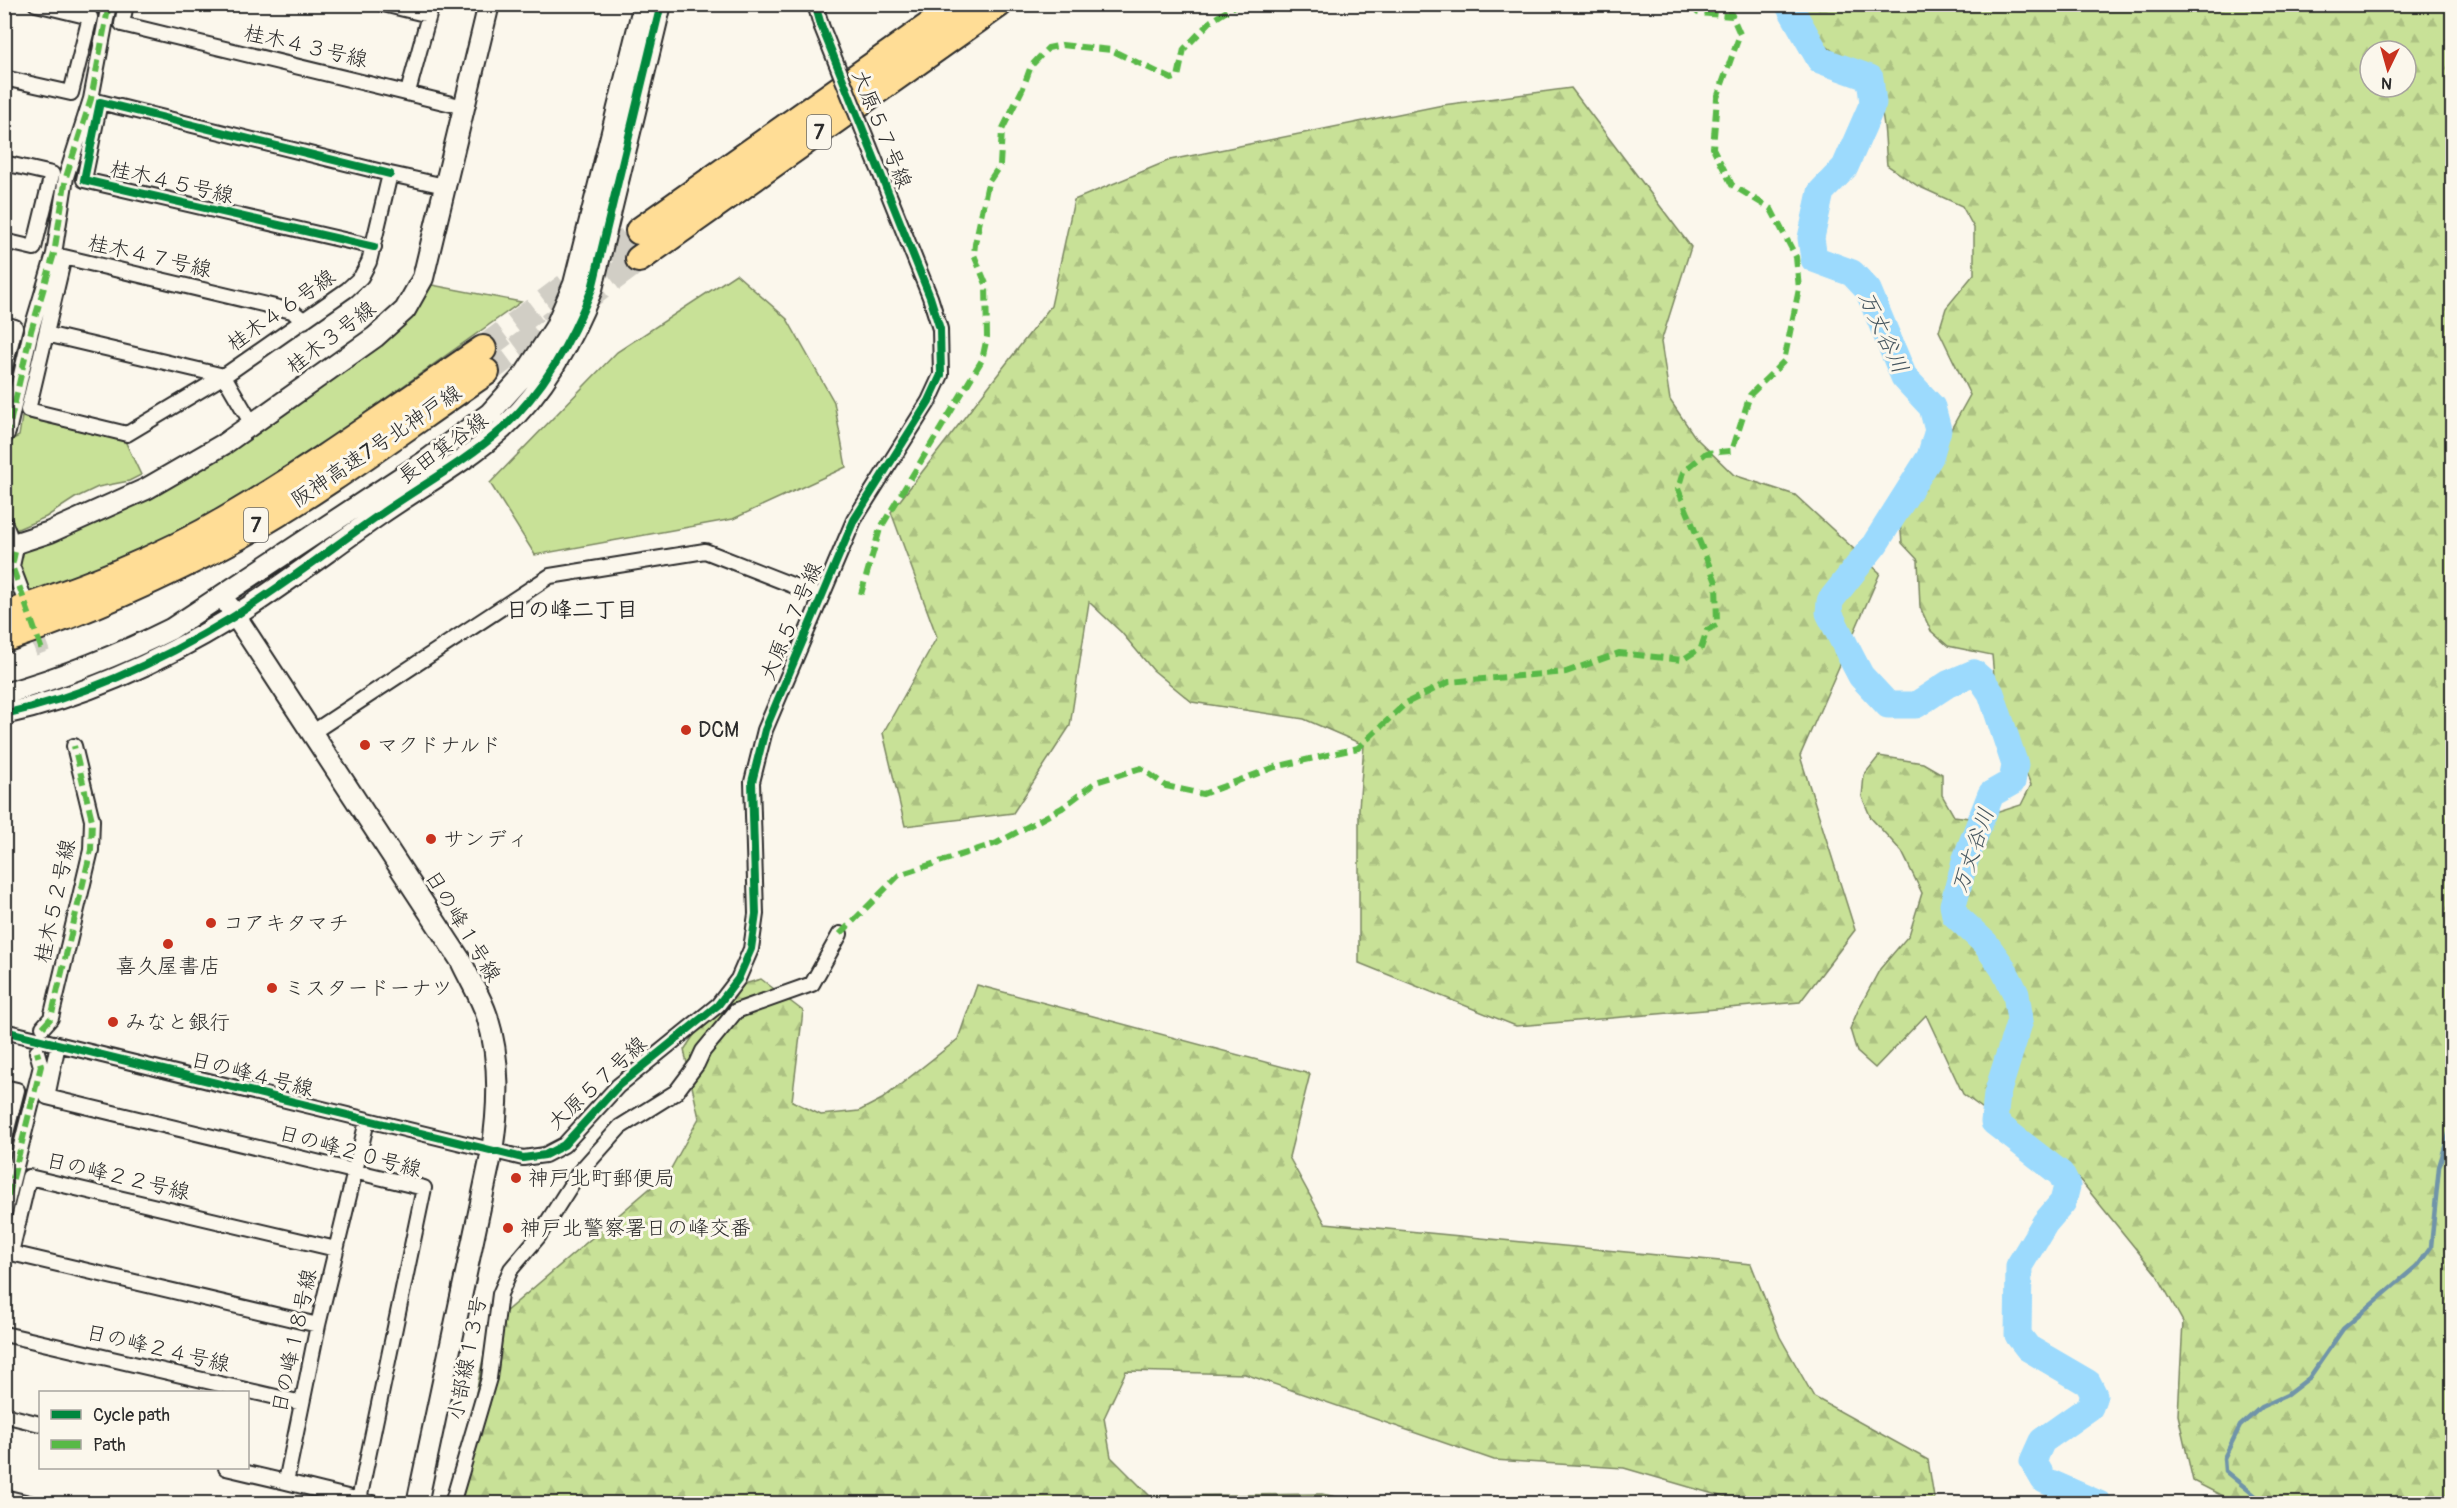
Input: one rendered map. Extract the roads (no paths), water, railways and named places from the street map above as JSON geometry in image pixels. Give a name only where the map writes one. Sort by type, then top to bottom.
[{"type":"highway","name":"7","points":[[639,231],[960,4]]},
{"type":"highway","name":"7","points":[[639,259],[999,4]]},
{"type":"highway","name":"阪神高速7号北神戸線","points":[[4,615],[69,594],[136,565],[228,519],[485,360],[314,490],[240,535],[146,583],[72,616],[4,639]]},
{"type":"street","points":[[4,78],[71,93],[90,18],[36,4]]},
{"type":"street","points":[[4,438],[8,432],[32,331],[54,254],[66,177],[91,99],[109,4]]},
{"type":"street","name":"桂木４３号線","points":[[126,4],[122,24],[464,107]]},
{"type":"street","points":[[383,4],[431,10],[408,92]]},
{"type":"street","name":"桂木３号線","points":[[8,539],[50,532],[146,489],[224,444],[375,337],[405,310],[423,278],[489,4]]},
{"type":"street","name":"長田箕谷線","points":[[4,694],[87,667],[129,650],[171,629],[456,440],[490,413],[525,374],[555,328],[574,284],[644,4]]},
{"type":"street","name":"長田箕谷線","points":[[4,714],[46,703],[112,680],[172,653],[235,616],[502,429],[545,381],[574,332],[592,289],[661,4]]},
{"type":"street","name":"大原５７号線","points":[[492,1151],[523,1158],[545,1155],[564,1144],[618,1086],[718,1005],[738,979],[751,949],[756,914],[752,782],[765,730],[854,520],[929,401],[941,375],[940,329],[930,297],[821,25],[815,4]]},
{"type":"street","name":"桂木４５号線","points":[[374,247],[84,180],[100,102],[390,174]]},
{"type":"street","points":[[4,163],[52,174],[34,248],[4,241]]},
{"type":"street","points":[[390,174],[445,186]]},
{"type":"street","name":"桂木４６号線","points":[[252,424],[224,376],[347,290],[361,277],[374,247],[390,174]]},
{"type":"street","name":"桂木４７号線","points":[[224,376],[127,434],[28,410],[64,257],[292,312],[304,321]]},
{"type":"street","points":[[4,324],[15,327],[4,370]]},
{"type":"street","points":[[46,334],[224,376]]},
{"type":"street","points":[[8,539],[12,566],[23,596]]},
{"type":"street","points":[[313,732],[550,576],[705,551],[820,597]]},
{"type":"street","name":"日の峰１号線","points":[[223,596],[461,961],[487,1016],[496,1061],[499,1106],[492,1151],[417,1503]]},
{"type":"street","name":"桂木５２号線","points":[[43,1027],[51,1018],[91,850],[92,820],[74,746]]},
{"type":"street","name":"小部線１３号","points":[[452,1503],[489,1378],[500,1294],[511,1269],[538,1237],[585,1166],[620,1127],[676,1092],[696,1064],[702,1051],[736,1011],[812,984],[840,934]]},
{"type":"street","points":[[689,1030],[702,1051]]},
{"type":"street","name":"日の峰４号線","points":[[4,1031],[492,1151]]},
{"type":"street","name":"日の峰２０号線","points":[[58,1044],[47,1097],[424,1188],[359,1500]]},
{"type":"street","points":[[4,1214],[41,1066],[37,1052]]},
{"type":"street","points":[[4,1087],[17,1090],[4,1141]]},
{"type":"street","name":"日の峰１８号線","points":[[286,1482],[318,1325],[367,1121]]},
{"type":"street","name":"日の峰２２号線","points":[[318,1325],[11,1253],[29,1177],[336,1249]]},
{"type":"street","name":"日の峰２４号線","points":[[4,1334],[302,1403]]},
{"type":"street","points":[[4,1415],[39,1424]]},
{"type":"street","points":[[234,1469],[375,1503]]},
{"type":"street","points":[[4,1497],[33,1503]]},
{"type":"waterway","name":"万丈谷川","points":[[1788,4],[1820,60],[1870,78],[1873,103],[1845,167],[1821,192],[1811,238],[1814,259],[1852,273],[1868,290],[1904,377],[1932,407],[1938,430],[1930,457],[1875,544],[1830,601],[1829,613],[1861,676],[1888,705],[1916,705],[1948,684],[1974,673],[1991,693],[2015,765],[2012,782],[1991,794],[1965,861],[1953,905],[1955,915],[1985,943],[2003,968],[2016,994],[2020,1020],[1997,1094],[1994,1122],[2061,1174],[2067,1186],[2063,1202],[2045,1223],[2019,1266],[2018,1335],[2028,1348],[2088,1383],[2094,1395],[2090,1407],[2042,1441],[2033,1461],[2044,1480],[2099,1504]]},
{"type":"waterway","points":[[2260,1504],[2258,1498],[2225,1471],[2224,1458],[2240,1426],[2261,1407],[2287,1395],[2309,1378],[2343,1329],[2419,1264],[2431,1247],[2439,1167],[2452,1124]]},
{"type":"tunnel","points":[[483,349],[639,231]]},
{"type":"tunnel","points":[[486,372],[639,259]]},
{"type":"tunnel","points":[[32,623],[43,653]]},
{"type":"place","name":"DCM","points":[[686,730]]},
{"type":"place","name":"マクドナルド","points":[[365,745]]},
{"type":"place","name":"サンディ","points":[[431,839]]},
{"type":"place","name":"コアキタマチ","points":[[211,923]]},
{"type":"place","name":"喜久屋書店","points":[[168,944]]},
{"type":"place","name":"ミスタードーナツ","points":[[272,988]]},
{"type":"place","name":"みなと銀行","points":[[113,1022]]},
{"type":"place","name":"神戸北町郵便局","points":[[516,1178]]},
{"type":"place","name":"神戸北警察署日の峰交番","points":[[508,1228]]},
{"type":"district","name":"日の峰二丁目","points":[[572,609]]}]
